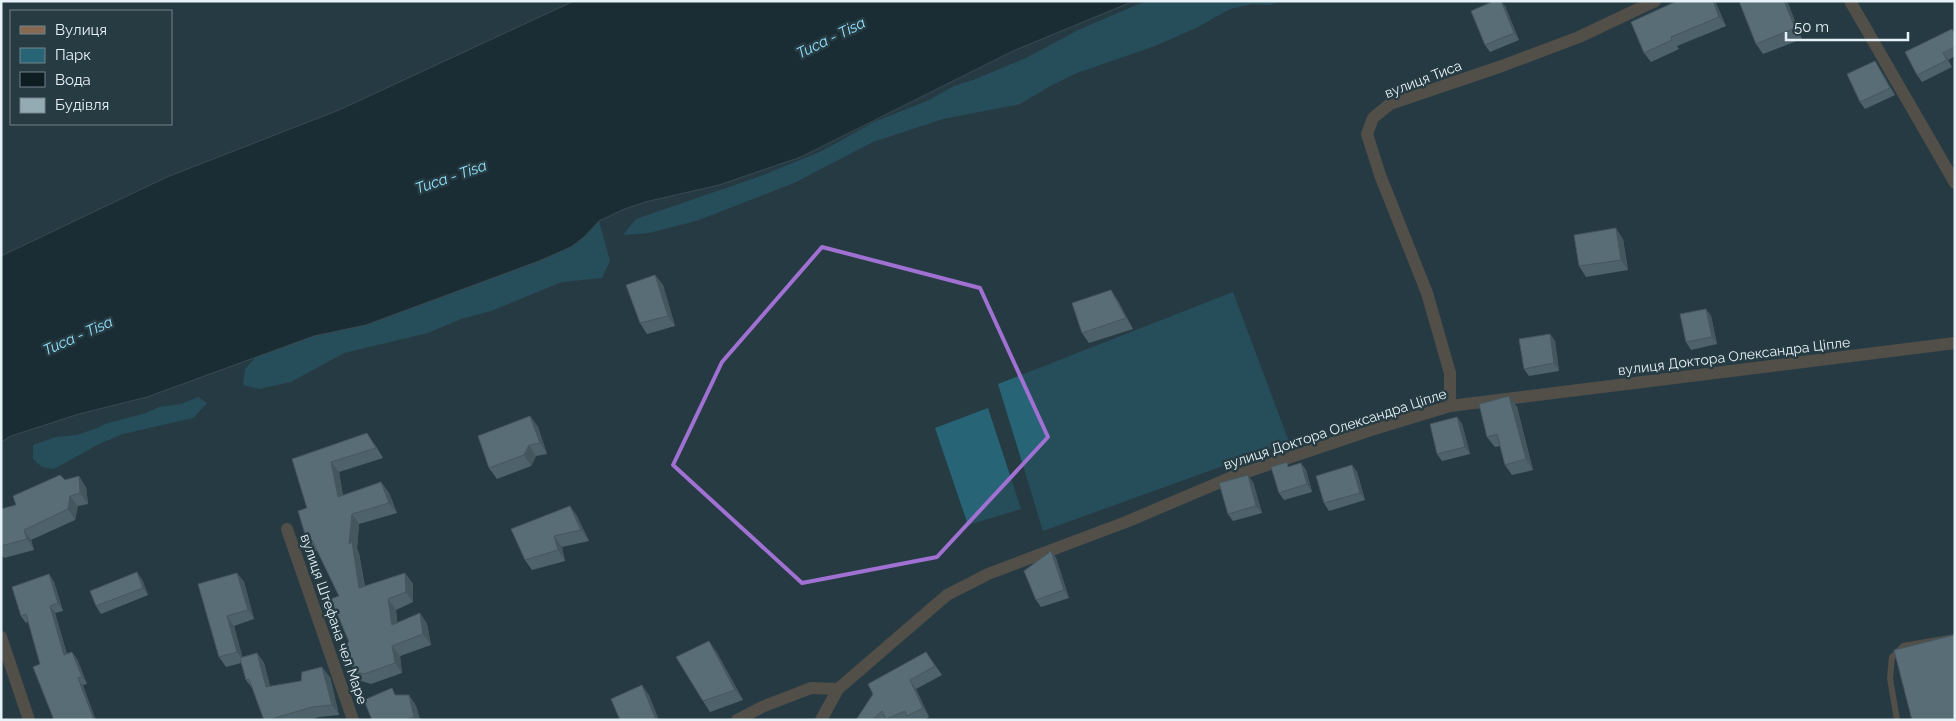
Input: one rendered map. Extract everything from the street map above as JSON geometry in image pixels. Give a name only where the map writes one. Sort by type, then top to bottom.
[{"type":"street","name":"вулиця Тиса","points":[[1450,406],[1450,373],[1427,293],[1380,174],[1367,134],[1373,118],[1390,104],[1502,66],[1579,37],[1655,1]]},
{"type":"street","points":[[1850,1],[1955,184]]},
{"type":"street","name":"вулиця Доктора Олександра Ціпле","points":[[838,689],[947,595],[988,574],[1126,522],[1232,477],[1371,430],[1450,406],[1955,343]]},
{"type":"street","name":"вулиця Штефана чел Маре","points":[[287,529],[353,720]]},
{"type":"street","points":[[1,637],[29,720]]},
{"type":"street","points":[[737,720],[812,688],[838,689],[821,720]]},
{"type":"lane","points":[[1897,720],[1890,678],[1892,658],[1903,646],[1955,637]]},
{"type":"highlighted area","points":[[822,247],[980,288],[1048,437],[937,557],[802,583],[673,465],[722,362]]},
{"type":"green space","points":[[1146,1],[1281,1],[1270,5],[1252,4],[1230,9],[1198,27],[1155,46],[1077,73],[1020,104],[943,119],[873,142],[794,183],[696,221],[649,233],[623,235],[636,219],[758,177],[822,151],[874,122],[927,101],[954,86],[1026,58],[1078,30]]},
{"type":"green space","points":[[599,221],[610,261],[602,278],[562,282],[491,311],[461,319],[428,333],[344,353],[291,382],[259,389],[243,385],[245,369],[257,356],[314,336],[366,325],[539,261],[571,247],[584,237]]},
{"type":"green space","points":[[1233,292],[1289,442],[1043,531],[998,384]]},
{"type":"green space","points":[[198,397],[207,403],[193,418],[123,434],[99,444],[54,469],[42,467],[33,459],[33,445],[56,437],[77,435],[159,407],[181,404]]},
{"type":"green space","points":[[988,408],[1021,509],[968,525],[935,428]]},
{"type":"water","name":"Тиса - Tisa","points":[[574,1],[1134,1],[1013,51],[801,157],[719,185],[645,202],[622,210],[599,221],[584,237],[571,247],[539,261],[366,325],[314,336],[147,397],[79,414],[11,436],[1,442],[1,256],[167,177],[339,110]]},
{"type":"building","points":[[1494,1],[1501,1],[1514,33],[1485,45],[1471,11]]},
{"type":"building","points":[[1677,1],[1713,1],[1719,17],[1671,37],[1672,40],[1644,53],[1631,22]]},
{"type":"building","points":[[1739,1],[1784,1],[1795,28],[1756,44]]},
{"type":"building","points":[[1952,29],[1955,35],[1955,47],[1943,53],[1947,60],[1917,75],[1905,52]]},
{"type":"building","points":[[1875,61],[1890,88],[1860,102],[1847,74]]},
{"type":"building","points":[[1616,228],[1621,260],[1579,266],[1574,235]]},
{"type":"building","points":[[655,275],[668,316],[640,323],[626,285]]},
{"type":"building","points":[[1111,290],[1126,318],[1082,333],[1072,303]]},
{"type":"building","points":[[1706,309],[1712,337],[1686,342],[1680,314]]},
{"type":"building","points":[[1550,334],[1554,363],[1524,369],[1519,339]]},
{"type":"building","points":[[1509,396],[1526,459],[1505,465],[1497,434],[1487,437],[1479,404]]},
{"type":"building","points":[[530,416],[540,443],[529,445],[524,455],[489,468],[478,436]]},
{"type":"building","points":[[1457,417],[1465,447],[1437,454],[1430,424]]},
{"type":"building","points":[[367,433],[376,448],[331,462],[338,497],[381,482],[389,503],[352,514],[349,544],[352,542],[359,588],[405,573],[406,592],[388,599],[392,625],[420,613],[423,634],[392,646],[395,663],[364,674],[354,671],[346,644],[349,642],[331,599],[339,596],[312,540],[307,541],[298,511],[307,508],[292,459]]},
{"type":"building","points":[[1287,462],[1288,467],[1301,463],[1307,484],[1279,493],[1271,467]]},
{"type":"building","points":[[1352,465],[1360,493],[1324,503],[1316,476]]},
{"type":"building","points":[[60,475],[65,480],[79,476],[80,493],[70,496],[68,509],[24,530],[27,539],[1,546],[1,509],[16,505],[13,496]]},
{"type":"building","points":[[1248,475],[1256,506],[1228,514],[1219,483]]},
{"type":"building","points":[[570,506],[581,530],[554,536],[558,550],[525,560],[511,529]]},
{"type":"building","points":[[1051,551],[1064,590],[1036,600],[1024,571]]},
{"type":"building","points":[[137,572],[143,588],[96,606],[90,591]]},
{"type":"building","points":[[237,573],[248,610],[227,616],[237,652],[219,657],[198,584]]},
{"type":"building","points":[[49,574],[58,603],[50,606],[64,655],[72,652],[82,677],[78,678],[94,720],[54,720],[33,667],[40,664],[26,614],[21,616],[12,587]]},
{"type":"building","points":[[1954,635],[1955,720],[1912,720],[1894,650]]},
{"type":"building","points":[[709,641],[735,690],[703,701],[676,657]]},
{"type":"building","points":[[926,652],[935,666],[910,680],[923,708],[907,716],[905,711],[886,719],[882,711],[872,720],[856,720],[873,694],[868,684]]},
{"type":"building","points":[[257,653],[266,687],[301,681],[302,672],[322,667],[332,705],[312,707],[264,720],[249,679],[246,680],[240,658]]},
{"type":"building","points":[[642,685],[656,720],[620,720],[611,699]]},
{"type":"building","points":[[392,688],[395,695],[409,695],[414,717],[404,720],[372,720],[364,700]]}]
